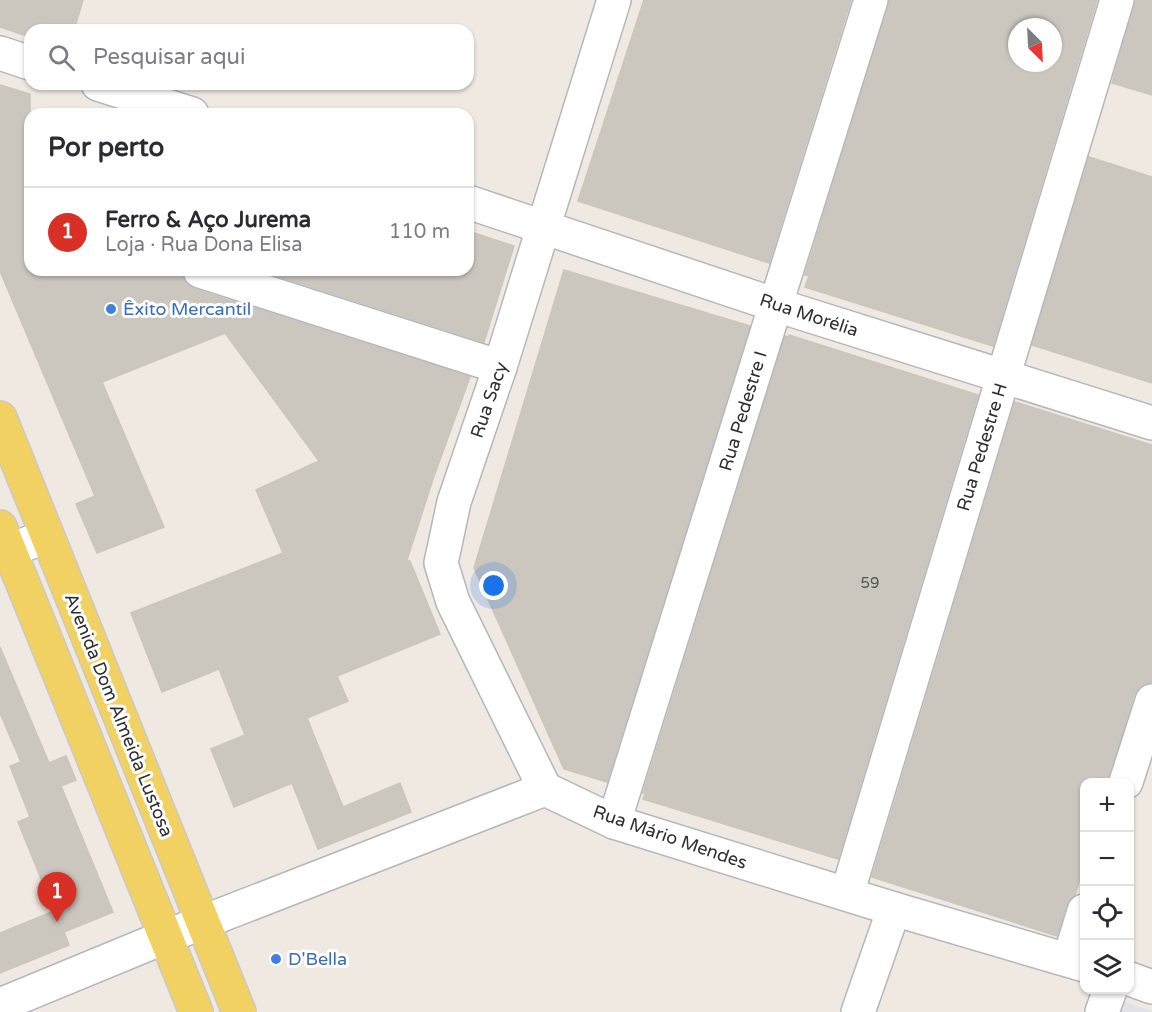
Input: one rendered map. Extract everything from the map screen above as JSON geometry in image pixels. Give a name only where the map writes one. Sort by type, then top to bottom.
[{"type":"main road","name":"Avenida Dom Almeida Lustosa","points":[[0,418],[238,1012]]},
{"type":"main road","points":[[3,544],[196,1012]]},
{"type":"street","name":"Rua Sacy","points":[[545,789],[453,602],[441,563],[454,502],[500,368],[614,0]]},
{"type":"street","name":"Rua Pedestre I","points":[[614,822],[871,0]]},
{"type":"street","name":"Rua Pedestre H","points":[[847,894],[1117,0]]},
{"type":"street","points":[[0,53],[24,61]]},
{"type":"street","points":[[117,90],[173,108]]},
{"type":"street","name":"Rua Morélia","points":[[474,204],[543,225],[776,305],[1152,423]]},
{"type":"street","points":[[215,276],[500,368]]},
{"type":"street","points":[[3,544],[46,536]]},
{"type":"street","points":[[1128,778],[1152,701]]},
{"type":"street","points":[[0,1005],[165,937],[545,789]]},
{"type":"street","name":"Rua Mário Mendes","points":[[545,789],[614,822],[894,909],[1077,962]]},
{"type":"street","points":[[858,1012],[894,909]]},
{"type":"street","points":[[1077,962],[1080,940]]},
{"type":"street","points":[[1134,981],[1152,987]]},
{"type":"street","points":[[1102,1012],[1109,994]]},
{"type":"shaded area","points":[[1122,1001],[1152,1011],[1152,1012],[1118,1012]]},
{"type":"building","points":[[0,0],[83,0],[76,24],[24,24],[24,35],[0,27]]},
{"type":"building","points":[[644,0],[851,0],[769,263],[578,201]]},
{"type":"building","points":[[889,0],[1097,0],[993,346],[805,287],[809,276],[805,275]]},
{"type":"building","points":[[1135,0],[1152,0],[1152,95],[1112,83]]},
{"type":"building","points":[[0,85],[30,94],[30,108],[24,108],[24,276],[182,276],[186,283],[194,289],[470,377],[407,560],[410,561],[440,634],[337,676],[348,701],[307,718],[343,807],[400,783],[411,812],[318,849],[292,783],[234,807],[211,749],[245,735],[219,669],[162,692],[131,613],[283,553],[256,490],[319,461],[225,333],[102,382],[164,527],[97,553],[76,504],[95,496],[0,271]]},
{"type":"building","points":[[1089,157],[1152,177],[1152,383],[1032,345]]},
{"type":"building","points":[[474,233],[514,246],[484,342],[277,276],[474,276]]},
{"type":"building","points":[[564,270],[750,326],[607,782],[564,769],[474,568]]},
{"type":"building","points":[[789,335],[978,395],[838,859],[643,799],[785,336]]},
{"type":"building","points":[[1015,402],[1152,445],[1152,683],[1140,687],[1134,695],[1109,778],[1080,778],[1080,879],[1075,895],[1066,906],[1057,936],[872,877]]},
{"type":"building","points":[[0,647],[49,763],[66,756],[76,780],[61,786],[113,912],[64,932],[69,945],[0,973],[0,933],[54,911],[18,822],[30,817],[10,766],[21,762],[0,713]]},
{"type":"place","name":"Êxito Mercantil","points":[[111,309]]},
{"type":"place","name":"Ferro & Aço Jurema","points":[[57,922]]},
{"type":"place","name":"D'Bella","points":[[276,959]]}]
